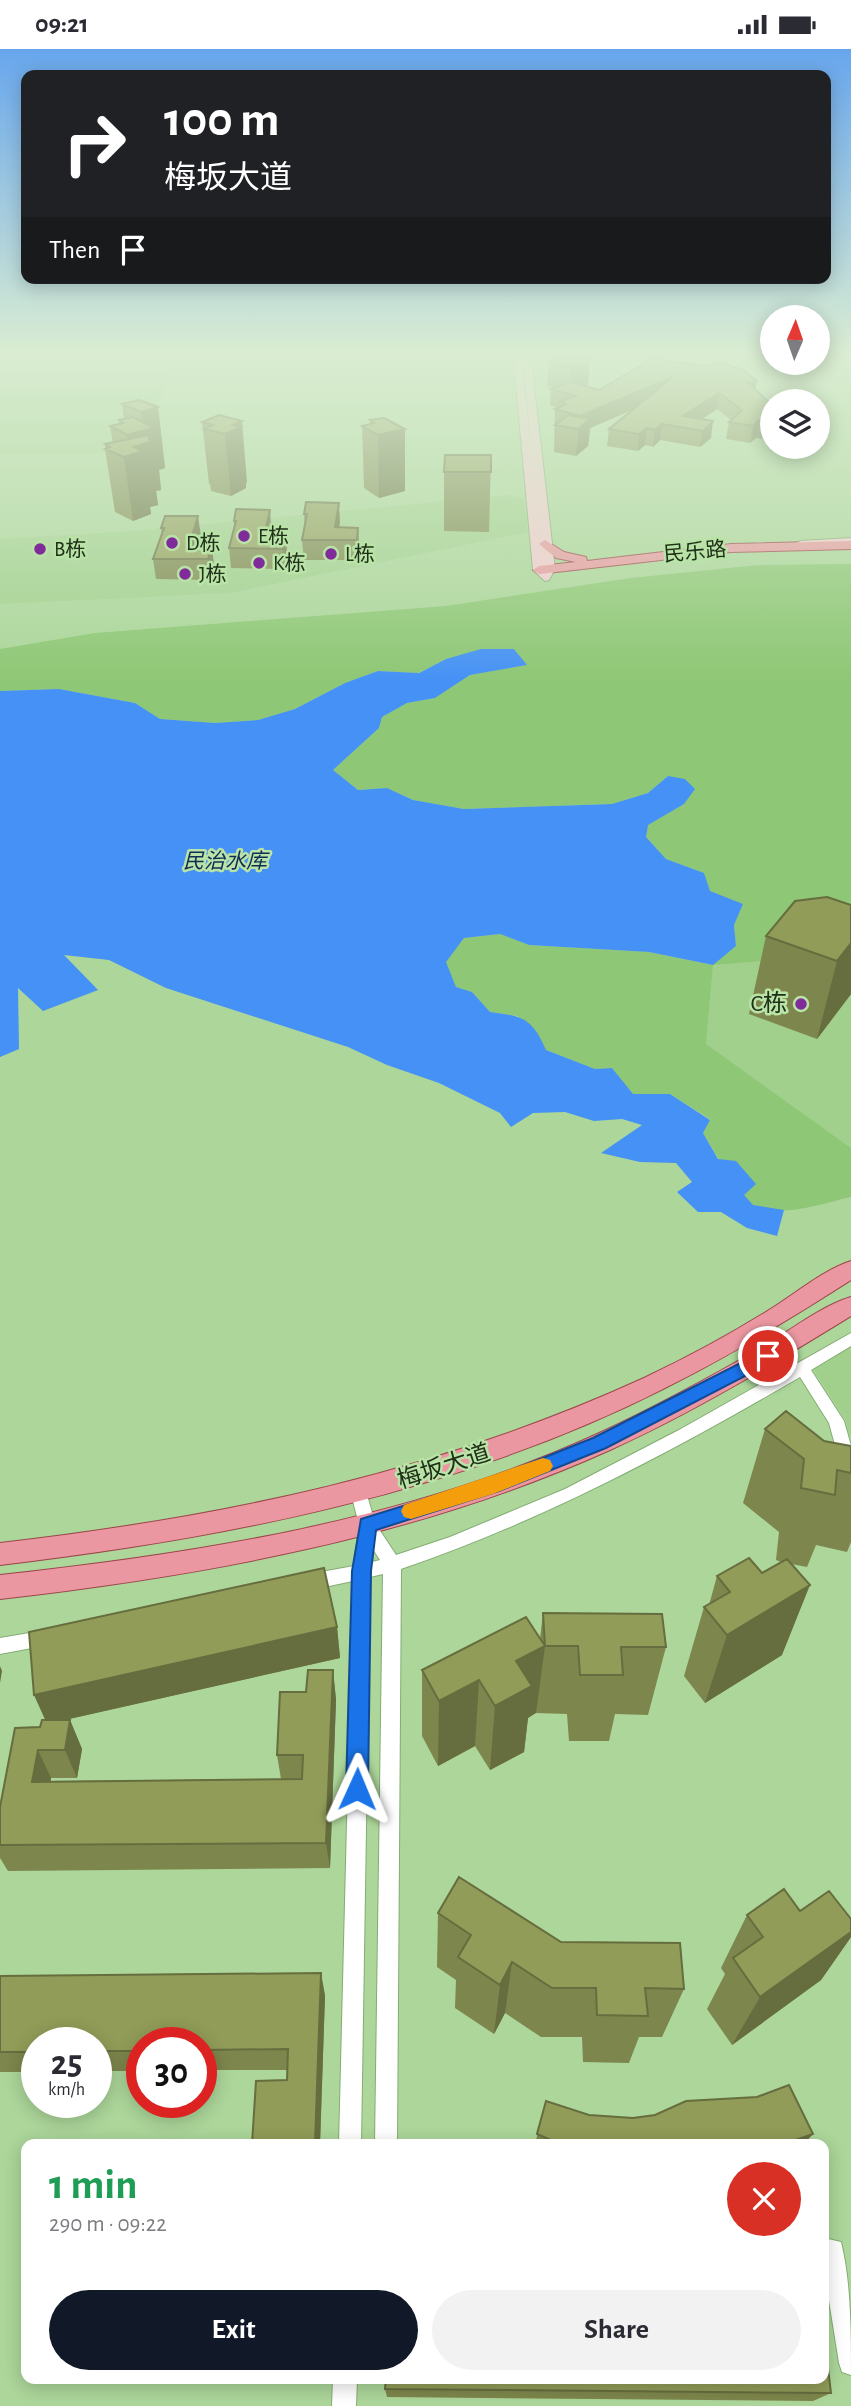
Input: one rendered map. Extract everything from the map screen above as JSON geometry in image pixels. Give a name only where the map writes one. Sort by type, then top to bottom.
[{"type":"main road","points":[[530,461],[544,572]]},
{"type":"main road","points":[[537,461],[545,544],[544,572]]},
{"type":"main road","name":"民乐路","points":[[544,572],[609,561],[794,545],[851,543]]},
{"type":"main road","points":[[545,544],[569,558],[609,561]]},
{"type":"main road","name":"民乐路","points":[[544,572],[734,554],[851,551]]},
{"type":"main road","name":"梅坂大道","points":[[0,1554],[128,1540],[254,1519],[359,1493],[475,1459],[586,1416],[749,1333],[851,1269]]},
{"type":"main road","name":"梅坂大道","points":[[0,1587],[249,1552],[367,1525],[493,1486],[600,1443],[768,1356],[851,1304]]},
{"type":"street","points":[[296,1585],[392,1564],[524,1514],[607,1475],[851,1339]]},
{"type":"street","points":[[802,1368],[836,1421],[851,1474]]},
{"type":"street","points":[[359,1493],[367,1525],[392,1564],[386,2139]]},
{"type":"street","points":[[350,2139],[362,1571],[367,1525]]},
{"type":"street","points":[[0,1646],[61,1635]]},
{"type":"street","points":[[829,2250],[833,2250],[851,2363]]},
{"type":"street","points":[[344,2406],[345,2384]]},
{"type":"shaded area","points":[[509,495],[524,499],[528,532],[230,593],[0,604],[0,539],[134,531]]},
{"type":"shaded area","points":[[851,564],[851,954],[713,965],[706,1044],[851,1148],[851,1197],[802,1209],[776,1211],[753,1205],[734,1183],[703,1133],[710,1119],[670,1094],[633,1095],[612,1068],[595,1069],[546,1050],[518,1016],[490,1012],[472,992],[456,987],[445,962],[464,938],[500,934],[529,945],[649,952],[712,965],[736,946],[734,925],[743,904],[709,891],[704,873],[666,859],[646,837],[647,825],[684,804],[694,788],[668,776],[648,793],[612,804],[464,809],[413,800],[387,788],[358,790],[333,770],[379,728],[382,717],[407,703],[435,698],[470,675],[526,665],[514,649],[446,659],[418,673],[378,671],[345,683],[295,709],[258,720],[215,723],[160,719],[135,703],[59,689],[0,691],[0,649],[95,633],[446,606],[631,578],[758,565]]},
{"type":"shaded area","points":[[851,954],[851,1148],[706,1044],[713,965]]},
{"type":"shaded area","points":[[851,1346],[851,1439],[845,1419],[813,1369]]},
{"type":"water","name":"民治水库","points":[[481,649],[514,649],[527,665],[470,675],[435,698],[407,703],[382,717],[379,728],[333,770],[358,790],[387,788],[413,800],[464,809],[612,804],[648,793],[668,776],[685,779],[695,789],[684,804],[648,825],[646,837],[666,859],[704,873],[710,891],[743,904],[734,925],[736,946],[713,965],[649,952],[529,945],[500,934],[464,938],[446,962],[456,987],[472,992],[490,1012],[519,1017],[531,1025],[546,1050],[595,1069],[612,1068],[633,1094],[670,1094],[710,1120],[703,1133],[718,1159],[736,1161],[756,1184],[744,1195],[753,1205],[784,1210],[777,1236],[747,1228],[721,1212],[698,1212],[677,1192],[692,1182],[676,1163],[640,1162],[601,1153],[642,1125],[622,1119],[594,1121],[565,1112],[533,1113],[511,1127],[500,1113],[439,1083],[387,1065],[348,1047],[166,988],[109,960],[64,955],[98,990],[43,1011],[18,988],[19,1049],[0,1057],[0,691],[59,689],[135,703],[160,719],[215,723],[258,720],[295,709],[345,683],[378,671],[419,673],[446,659]]},
{"type":"building","points":[[445,461],[491,461],[491,472],[444,472]]},
{"type":"building","points":[[306,502],[339,503],[335,527],[358,528],[357,540],[302,540],[307,514],[304,514]]},
{"type":"building","points":[[236,509],[270,510],[264,536],[286,536],[283,549],[229,548],[236,521]]},
{"type":"building","points":[[165,516],[198,516],[189,546],[212,547],[208,559],[153,559],[164,528],[161,528]]},
{"type":"building","points":[[827,897],[851,905],[851,943],[837,961],[766,936],[795,901]]},
{"type":"building","points":[[786,1411],[824,1441],[851,1446],[851,1473],[837,1470],[835,1495],[801,1488],[804,1459],[765,1429]]},
{"type":"building","points":[[749,1558],[762,1573],[787,1559],[810,1585],[727,1635],[704,1607],[730,1592],[717,1576]]},
{"type":"building","points":[[324,1568],[337,1627],[34,1695],[29,1632]]},
{"type":"building","points":[[543,1613],[662,1614],[666,1647],[621,1647],[623,1675],[580,1675],[578,1646],[545,1646]]},
{"type":"building","points":[[526,1617],[545,1646],[516,1661],[532,1686],[495,1706],[479,1680],[439,1701],[422,1670]]},
{"type":"building","points":[[308,1670],[333,1670],[326,1843],[0,1845],[0,1807],[15,1728],[40,1727],[42,1720],[70,1720],[65,1750],[38,1750],[32,1782],[302,1779],[303,1755],[277,1755],[280,1692],[306,1692]]},
{"type":"building","points":[[459,1877],[561,1942],[680,1943],[684,1989],[645,1988],[648,2016],[597,2015],[596,1988],[552,1988],[512,1962],[500,1985],[458,1957],[471,1935],[438,1913]]},
{"type":"building","points":[[784,1889],[800,1911],[829,1891],[851,1919],[851,1932],[760,1997],[733,1958],[763,1937],[747,1915]]},
{"type":"building","points":[[321,1973],[315,2139],[252,2139],[256,2081],[287,2080],[288,2049],[217,2050],[217,2027],[126,2027],[126,2051],[112,2051],[112,2027],[21,2027],[21,2052],[0,2052],[0,1976]]},
{"type":"building","points":[[789,2085],[813,2134],[798,2139],[549,2139],[537,2134],[546,2101],[589,2115],[633,2118],[655,2115],[686,2101],[757,2097]]},
{"type":"building","points":[[829,2376],[831,2393],[385,2389],[385,2384],[829,2384]]},
{"type":"slow traffic","points":[[411,1511],[493,1486],[543,1466]]},
{"type":"place","name":"E栋","points":[[244,536]]},
{"type":"place","name":"D栋","points":[[172,543]]},
{"type":"place","name":"B栋","points":[[40,549]]},
{"type":"place","name":"L栋","points":[[331,554]]},
{"type":"place","name":"K栋","points":[[259,563]]},
{"type":"place","name":"J栋","points":[[185,574]]},
{"type":"place","name":"C栋","points":[[801,1004]]},
{"type":"route","points":[[357,1789],[362,1571],[367,1525],[493,1486],[600,1443],[768,1356]]}]
